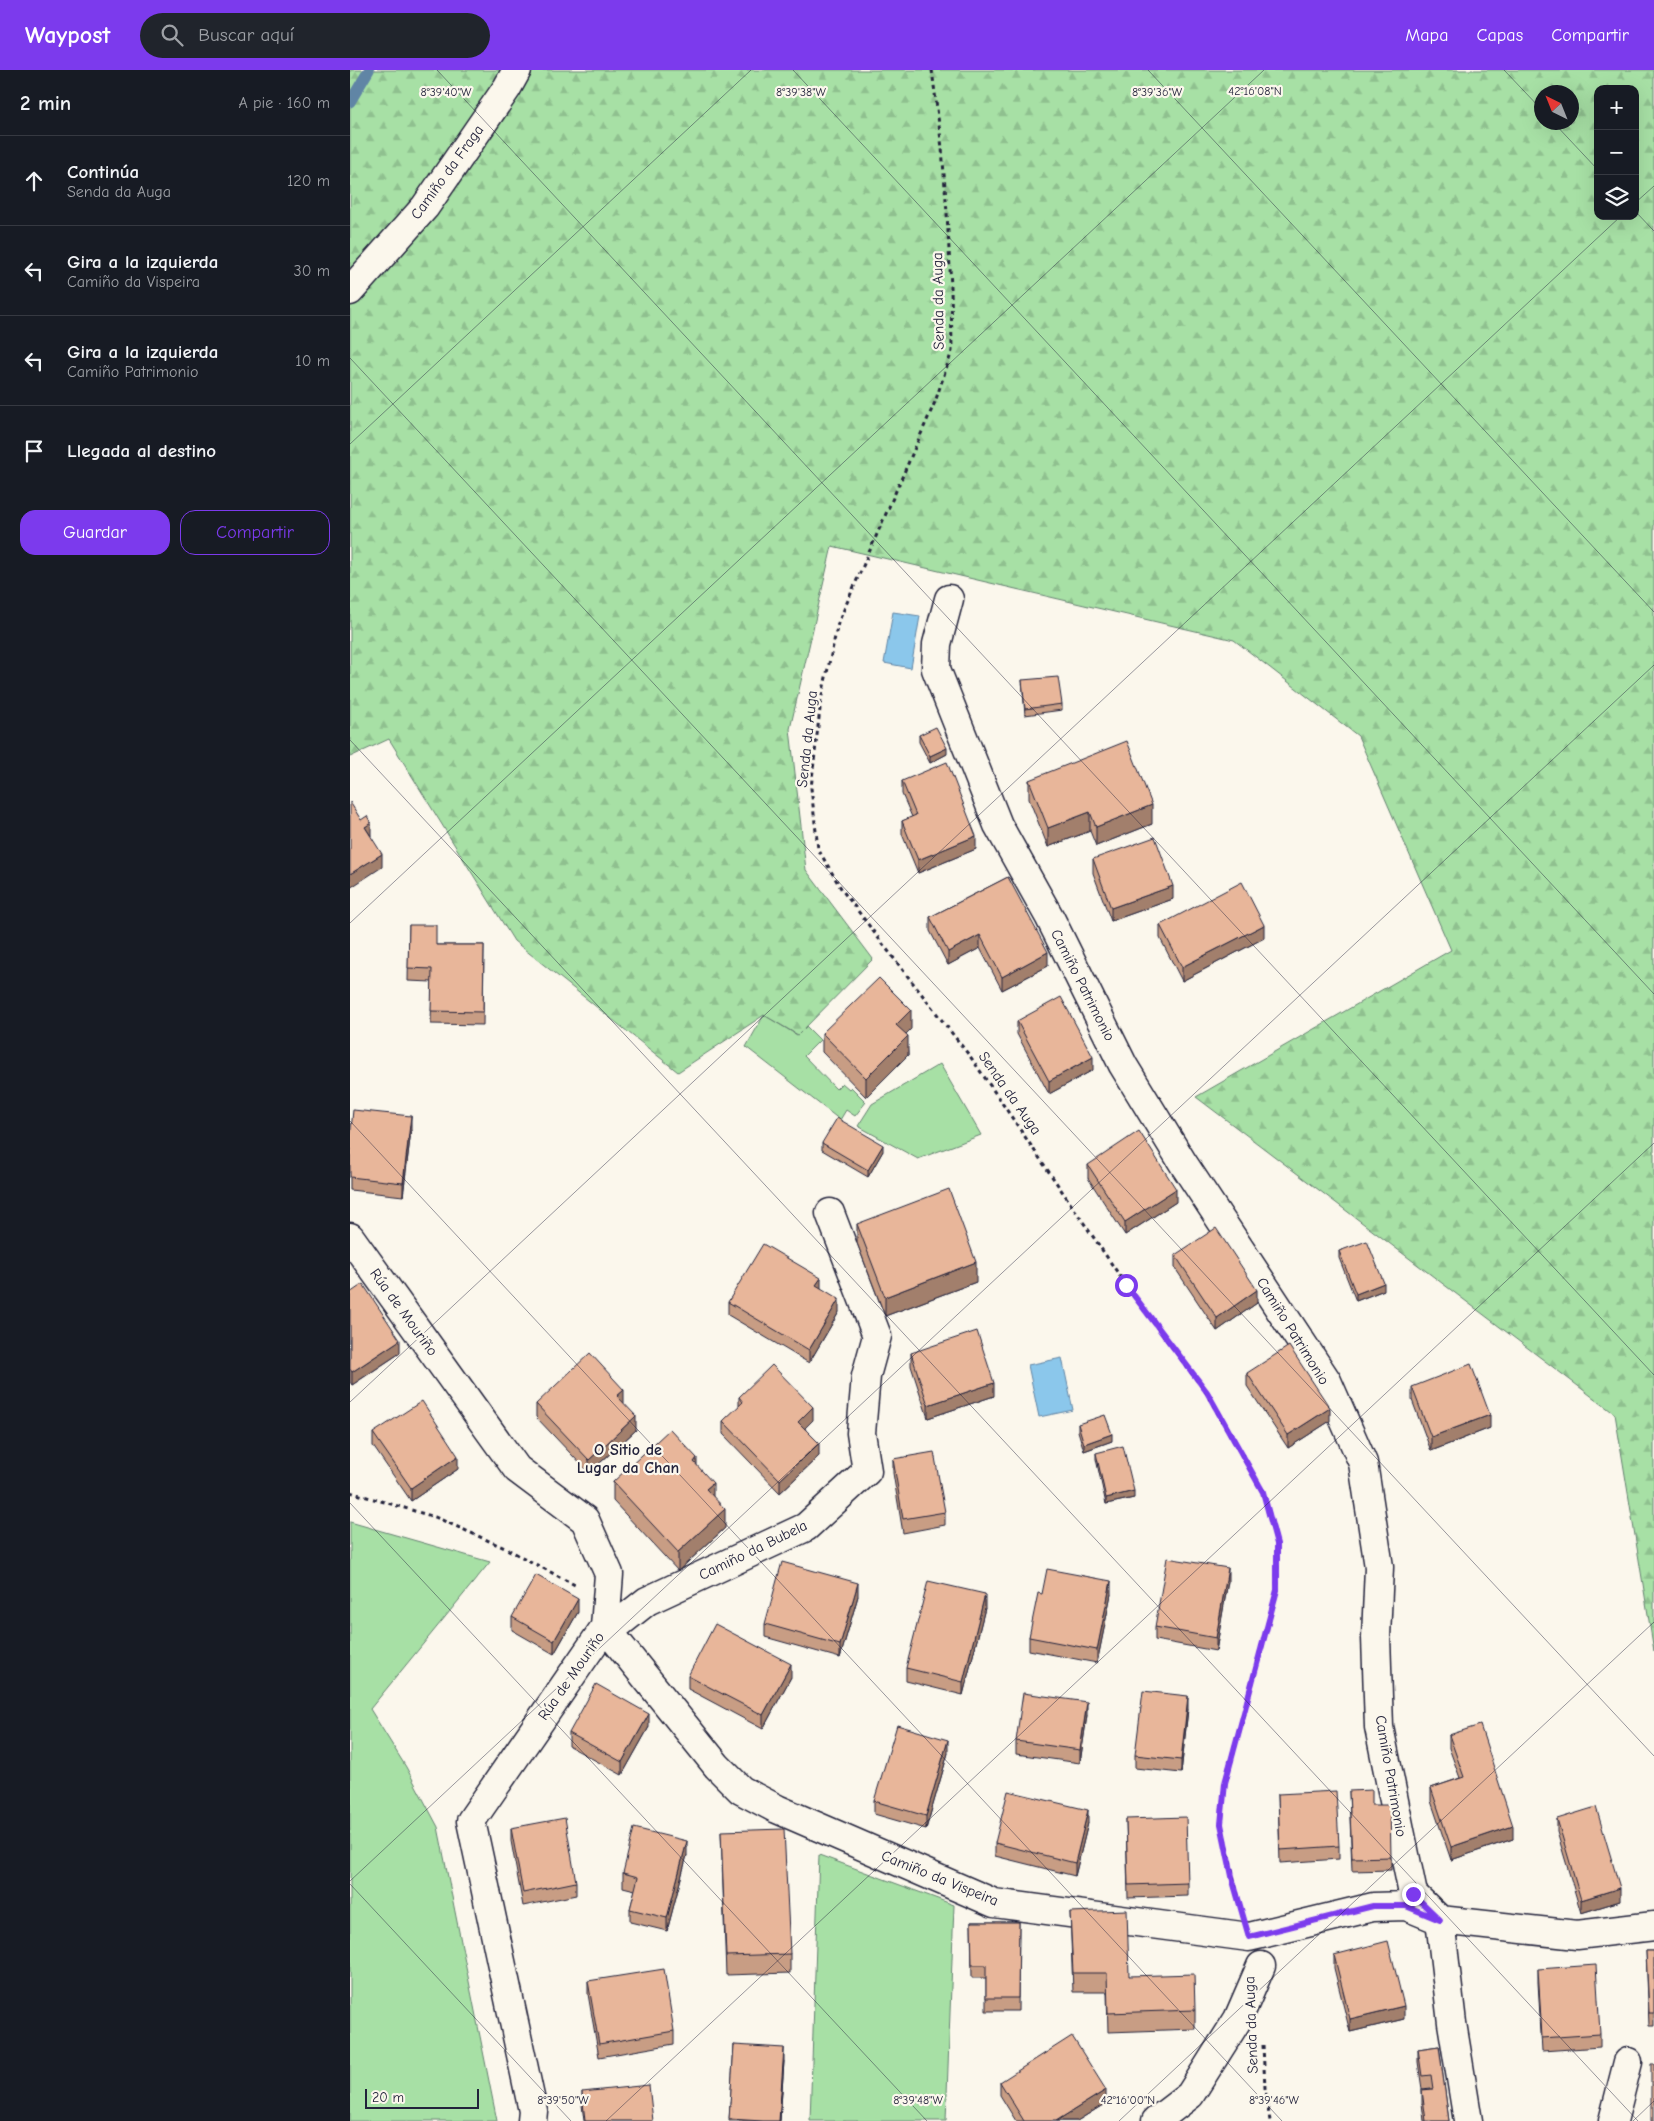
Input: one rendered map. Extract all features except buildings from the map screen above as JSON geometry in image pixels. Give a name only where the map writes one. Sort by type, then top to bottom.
[{"type":"street","name":"Camiño da Fraga","points":[[350,291],[425,207],[517,70]]},
{"type":"street","name":"Camiño Patrimonio","points":[[949,599],[937,644],[936,669],[998,825],[1050,918],[1123,1065],[1183,1163],[1327,1381],[1363,1463],[1379,1567],[1376,1637],[1379,1727],[1413,1894],[1440,1920]]},
{"type":"street","name":"Camiño da Bubela","points":[[605,1627],[618,1624],[647,1601],[806,1527],[867,1470],[861,1433],[866,1376],[877,1336],[830,1213]]},
{"type":"street","name":"Rúa de Mouriño","points":[[350,1236],[517,1469],[585,1520],[609,1574],[605,1627],[471,1821],[533,2111],[532,2121]]},
{"type":"street","name":"Camiño da Vispeira","points":[[605,1627],[717,1766],[741,1790],[777,1809],[994,1903],[1249,1937],[1373,1906],[1406,1906],[1440,1920],[1577,1935],[1654,1926]]},
{"type":"street","points":[[1440,1920],[1452,2023],[1468,2121]]},
{"type":"street","points":[[1156,2121],[1190,2095],[1238,2019],[1260,1966]]},
{"type":"street","points":[[1613,2121],[1628,2062]]},
{"type":"path","name":"Senda da Auga","points":[[932,70],[942,148],[947,213],[952,351],[935,402],[838,623],[821,700],[811,788],[818,849],[842,890],[972,1059],[1126,1285],[1207,1392],[1263,1492],[1277,1544],[1277,1590],[1225,1783],[1221,1824],[1233,1881],[1249,1937]]},
{"type":"path","points":[[350,1492],[435,1517],[505,1548],[590,1593],[605,1627]]},
{"type":"path","name":"Senda da Auga","points":[[1263,2041],[1265,2088],[1270,2121]]},
{"type":"green space","points":[[350,70],[1654,70],[1654,1651],[1615,1414],[1196,1097],[1451,950],[1358,736],[1234,640],[832,546],[790,729],[806,870],[873,959],[798,1035],[764,1015],[678,1072],[514,941],[389,739],[350,757]]},
{"type":"green space","points":[[764,1015],[797,1035],[806,1026],[820,1040],[804,1056],[836,1089],[842,1083],[849,1089],[851,1087],[866,1102],[855,1116],[846,1110],[840,1120],[746,1047]]},
{"type":"green space","points":[[940,1064],[981,1135],[918,1159],[858,1126],[872,1104]]},
{"type":"green space","points":[[350,1522],[490,1562],[370,1709],[406,1767],[438,1827],[497,2121],[350,2121]]},
{"type":"green space","points":[[819,1855],[954,1905],[946,2121],[810,2121]]},
{"type":"water","points":[[893,612],[920,616],[911,668],[884,663]]},
{"type":"water","points":[[1062,1358],[1073,1410],[1039,1417],[1028,1365]]},
{"type":"waterway","points":[[350,102],[369,70]]},
{"type":"district","name":"O Sitio de Lugar da Chan","points":[[628,1459]]},
{"type":"route","points":[[1126,1285],[1207,1392],[1263,1492],[1277,1544],[1277,1590],[1225,1783],[1221,1824],[1233,1881],[1249,1937],[1373,1906],[1406,1906],[1440,1920],[1413,1894]]}]
